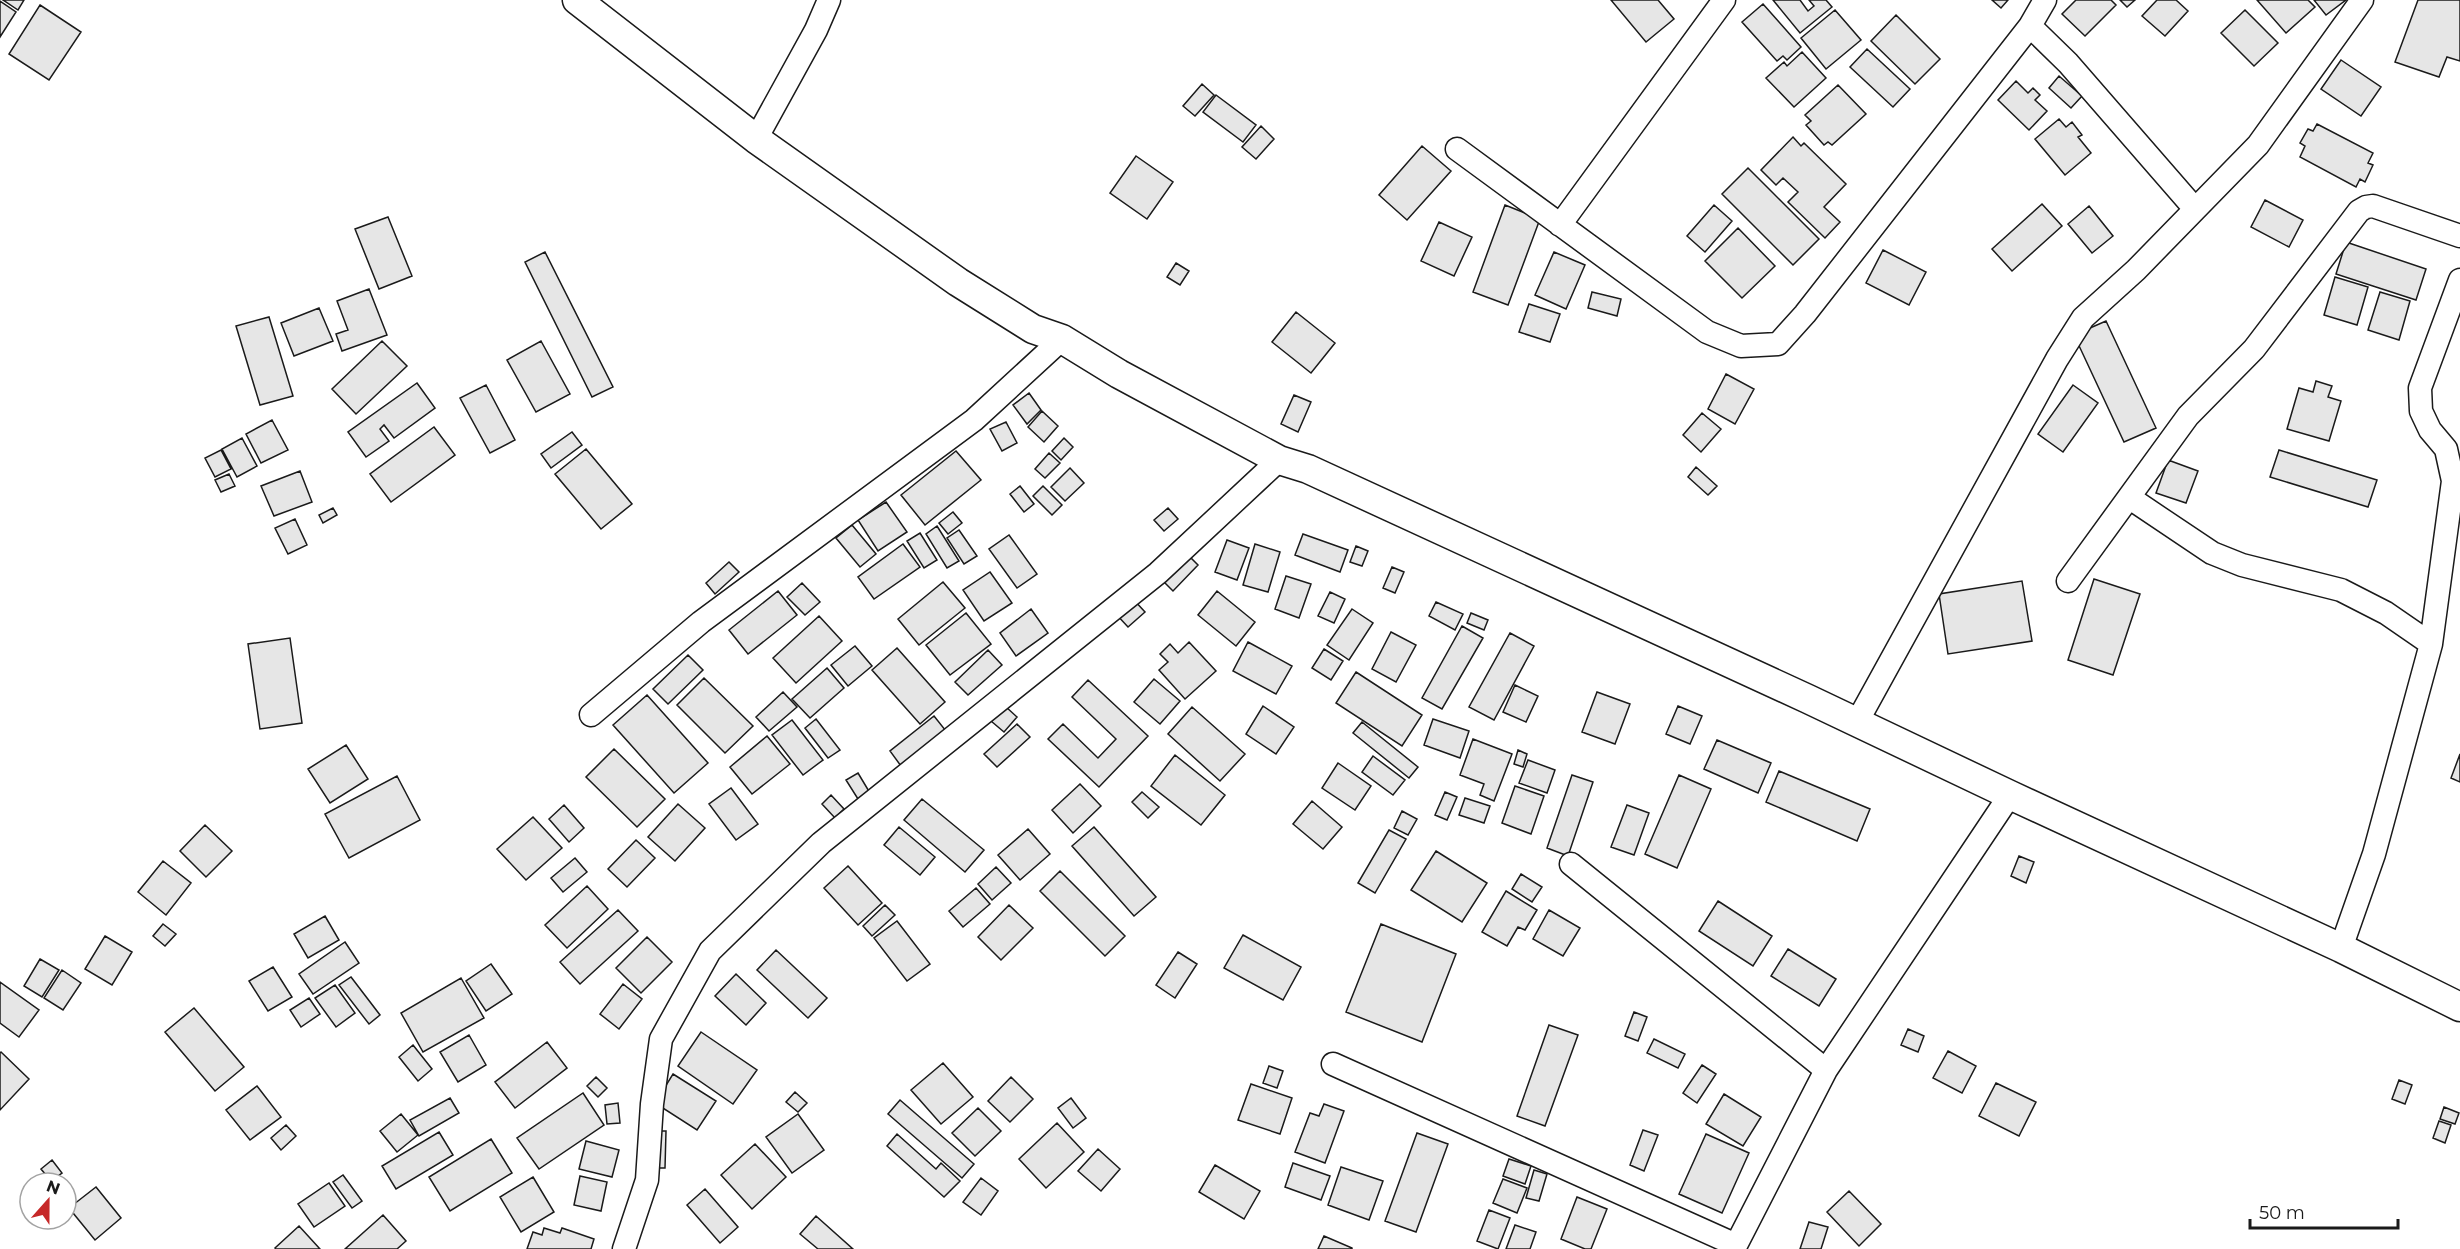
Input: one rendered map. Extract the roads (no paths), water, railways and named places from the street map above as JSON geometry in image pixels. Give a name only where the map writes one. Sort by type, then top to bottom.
[{"type":"main road","points":[[577,0],[756,138],[958,282],[1033,329],[1062,339],[1119,374],[1279,460],[1308,469],[1857,722],[2341,948],[2460,1007]]},
{"type":"street","points":[[756,138],[816,30],[829,0]]},
{"type":"street","points":[[1560,225],[1724,0]]},
{"type":"street","points":[[1457,149],[1707,332],[1741,346],[1778,345],[1805,314],[2030,26],[2045,0]]},
{"type":"street","points":[[1857,722],[2057,359],[2083,318],[2136,270],[2258,144],[2362,0]]},
{"type":"street","points":[[2030,26],[2068,63],[2195,209]]},
{"type":"street","points":[[2068,581],[2188,416],[2254,349],[2359,211],[2373,206],[2460,236]]},
{"type":"street","points":[[2341,948],[2374,854],[2431,644],[2453,481],[2446,449],[2430,430],[2421,411],[2420,388],[2460,280]]},
{"type":"street","points":[[591,715],[701,621],[974,420],[1062,339]]},
{"type":"street","points":[[624,1249],[647,1180],[652,1104],[661,1039],[710,951],[821,843],[1158,573],[1279,460]]},
{"type":"street","points":[[2130,498],[2212,552],[2242,565],[2341,590],[2386,612],[2431,644]]},
{"type":"street","points":[[1333,1064],[1735,1247],[1826,1070],[2010,795]]},
{"type":"street","points":[[1571,864],[1826,1070]]}]
